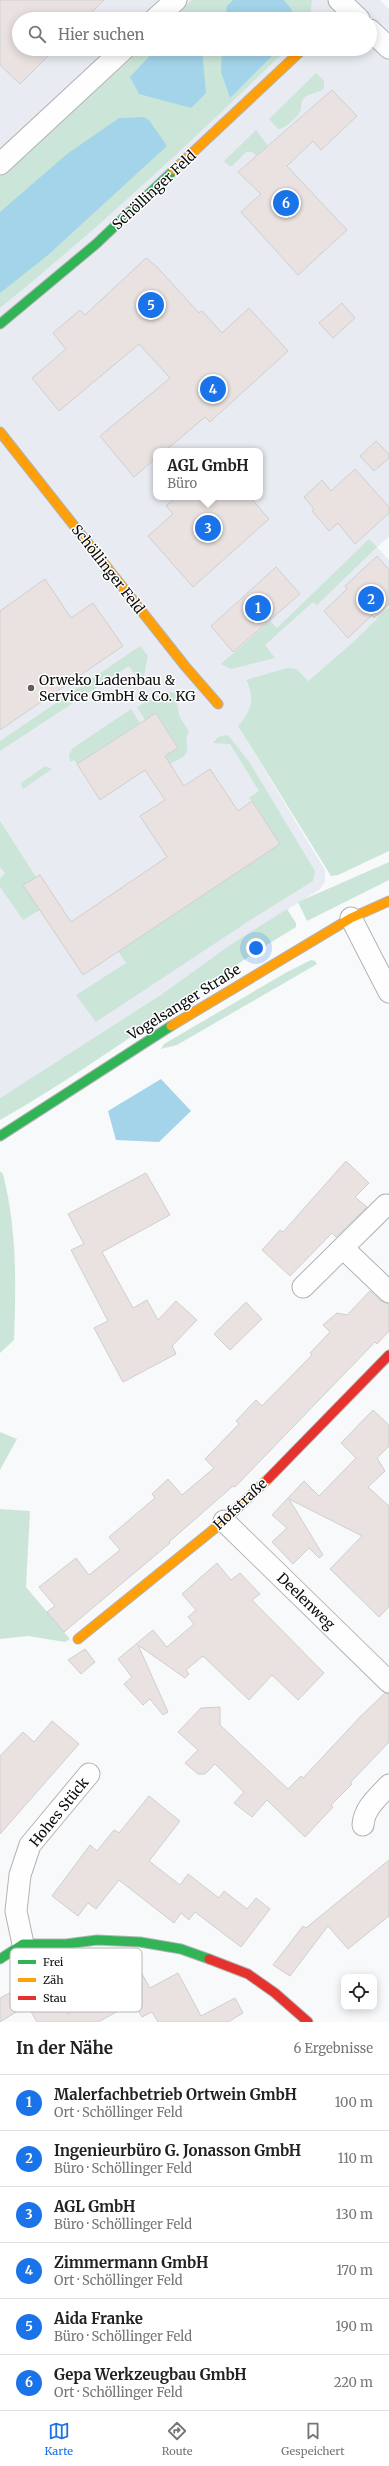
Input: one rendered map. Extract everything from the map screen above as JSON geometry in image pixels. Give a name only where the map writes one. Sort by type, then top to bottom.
[{"type":"street","points":[[163,12],[176,0]]},
{"type":"street","points":[[377,37],[389,48]]},
{"type":"street","points":[[0,164],[116,56]]},
{"type":"street","name":"Schöllinger Feld","points":[[0,324],[96,244],[296,56]]},
{"type":"street","name":"Schöllinger Feld","points":[[0,432],[189,671],[218,704]]},
{"type":"street","name":"Vogelsanger Straße","points":[[0,1136],[216,997],[351,918],[389,901]]},
{"type":"street","points":[[351,918],[389,992]]},
{"type":"street","points":[[303,1287],[386,1205]]},
{"type":"street","points":[[343,1248],[389,1292]]},
{"type":"street","name":"Hofstraße","points":[[78,1639],[224,1521],[388,1360]]},
{"type":"street","name":"Deelenweg","points":[[224,1521],[389,1682]]},
{"type":"street","name":"Hohes Stück","points":[[23,1944],[16,1911],[20,1875],[30,1845],[89,1774]]},
{"type":"street","points":[[363,1825],[363,1818],[370,1805],[389,1785]]},
{"type":"street","points":[[17,1948],[23,1944],[66,1944],[97,1940],[140,1942],[181,1949],[248,1974],[275,1993],[308,2022]]},
{"type":"street","points":[[0,1959],[10,1952]]},
{"type":"shaded area","points":[[0,0],[380,0],[389,9],[389,537],[377,547],[389,560],[389,607],[353,642],[308,681],[297,669],[246,680],[252,696],[252,703],[249,713],[238,726],[325,870],[325,882],[319,890],[230,945],[162,994],[0,1098]]},
{"type":"green space","points":[[192,0],[312,0],[311,12],[180,12]]},
{"type":"green space","points":[[134,56],[280,56],[146,182],[74,246],[0,308],[0,176]]},
{"type":"green space","points":[[316,73],[324,81],[324,88],[305,97],[302,101],[301,110],[293,120],[287,126],[278,129],[269,119]]},
{"type":"green space","points":[[256,130],[268,146],[256,156],[252,152],[246,152],[232,166],[229,166],[224,161]]},
{"type":"green space","points":[[369,539],[377,547],[317,605],[313,602],[265,645],[275,658],[231,669],[221,664],[270,621],[277,628]]},
{"type":"green space","points":[[389,607],[389,851],[338,875],[331,876],[238,726],[249,710],[251,704],[251,693],[246,680],[287,668],[297,669],[308,681],[353,642]]},
{"type":"green space","points":[[140,646],[148,656],[144,675],[139,681],[129,666],[0,751],[0,741]]},
{"type":"green space","points":[[175,692],[179,715],[189,732],[186,738],[187,752],[183,757],[170,764],[165,756],[178,747],[156,713],[145,720],[137,707],[161,693]]},
{"type":"green space","points":[[131,709],[140,723],[77,764],[74,760],[70,762],[69,755],[73,748]]},
{"type":"green space","points":[[228,735],[250,763],[315,871],[313,881],[252,919],[96,1022],[76,995],[126,963],[118,951],[252,801],[249,798],[259,791],[230,744],[213,743],[218,737]]},
{"type":"green space","points":[[45,766],[52,769],[23,789],[21,783]]},
{"type":"green space","points":[[0,821],[36,877],[23,885],[40,910],[23,920],[0,887],[0,879],[5,873],[0,867]]},
{"type":"green space","points":[[389,862],[389,880],[307,921],[298,902]]},
{"type":"green space","points":[[287,909],[296,923],[296,927],[259,950],[76,1074],[0,1120],[0,1098],[162,994],[230,945]]},
{"type":"green space","points":[[311,960],[315,961],[317,964],[177,1045],[161,1049],[164,1044],[287,972]]},
{"type":"green space","points":[[0,1171],[3,1174],[11,1215],[15,1298],[14,1340],[0,1353]]},
{"type":"green space","points":[[0,1432],[17,1439],[0,1470]]},
{"type":"green space","points":[[0,1509],[30,1511],[26,1587],[70,1639],[65,1642],[28,1636],[0,1639]]},
{"type":"water","points":[[233,0],[284,0],[292,12],[226,12],[227,6]]},
{"type":"water","points":[[150,56],[203,56],[206,93],[191,108],[139,94],[130,77]]},
{"type":"water","points":[[222,56],[272,56],[230,98],[221,72]]},
{"type":"water","points":[[144,117],[149,120],[167,146],[48,255],[0,293],[0,212],[67,154],[119,118]]},
{"type":"water","points":[[161,1079],[191,1111],[159,1142],[116,1140],[108,1111]]},
{"type":"building","points":[[0,0],[104,0],[92,12],[12,12],[12,56],[48,56],[20,84],[0,65]]},
{"type":"building","points":[[332,90],[357,116],[321,150],[313,141],[287,166],[347,230],[298,275],[241,212],[261,194],[238,172]]},
{"type":"building","points":[[146,258],[156,266],[199,313],[202,311],[222,333],[249,308],[288,351],[210,422],[205,417],[169,448],[153,448],[153,461],[134,477],[100,436],[170,378],[139,344],[59,411],[32,378],[66,349],[53,333],[80,310],[85,315]]},
{"type":"building","points":[[342,303],[355,318],[333,338],[319,323]]},
{"type":"building","points":[[376,441],[389,454],[389,458],[374,471],[360,456]]},
{"type":"building","points":[[355,469],[389,507],[389,513],[355,544],[338,523],[329,531],[312,511],[314,509],[304,497],[322,480],[331,491]]},
{"type":"building","points":[[173,500],[253,500],[269,519],[193,587],[148,536],[173,514],[166,506]]},
{"type":"building","points":[[377,556],[389,570],[389,604],[374,618],[372,615],[348,638],[324,611],[347,589],[345,586]]},
{"type":"building","points":[[276,567],[300,594],[233,652],[211,626]]},
{"type":"building","name":"Orweko Ladenbau & Service GmbH & Co. KG","points":[[45,579],[71,618],[93,603],[123,646],[0,730],[0,611]]},
{"type":"building","points":[[156,713],[178,748],[165,756],[184,786],[210,769],[238,811],[252,801],[280,844],[83,975],[23,885],[40,875],[71,922],[167,857],[140,816],[165,800],[145,770],[100,800],[77,764]]},
{"type":"building","points":[[346,1161],[369,1183],[355,1197],[367,1207],[336,1237],[332,1233],[290,1276],[262,1250],[280,1230],[283,1232]]},
{"type":"building","points":[[146,1173],[170,1215],[102,1252],[133,1308],[147,1300],[158,1320],[176,1301],[197,1320],[172,1346],[176,1354],[123,1382],[94,1328],[108,1321],[71,1250],[84,1244],[68,1214]]},
{"type":"building","points":[[370,1291],[381,1301],[389,1304],[389,1331],[377,1344],[375,1342],[235,1487],[233,1486],[169,1542],[170,1543],[64,1632],[47,1612],[55,1606],[39,1587],[76,1558],[89,1575],[120,1550],[109,1537],[155,1498],[152,1494],[168,1479],[182,1495],[214,1468],[205,1459],[239,1424],[236,1421],[256,1400],[262,1406],[312,1355],[310,1353],[330,1332],[323,1325],[337,1313],[347,1315]]},
{"type":"building","points":[[246,1302],[262,1319],[230,1350],[214,1334]]},
{"type":"building","points":[[373,1410],[389,1425],[389,1446],[377,1458],[385,1471],[368,1487],[389,1506],[389,1607],[379,1617],[330,1569],[362,1536],[289,1499],[323,1555],[319,1558],[309,1548],[293,1564],[272,1542],[287,1528],[272,1515],[304,1481],[319,1496],[356,1458],[341,1443]]},
{"type":"building","points":[[217,1563],[231,1580],[240,1573],[260,1594],[252,1600],[324,1673],[298,1700],[272,1675],[249,1700],[203,1656],[186,1670],[189,1674],[185,1678],[138,1645],[168,1712],[163,1715],[150,1699],[143,1705],[124,1684],[132,1677],[118,1659],[153,1630],[167,1647],[194,1624],[188,1617],[196,1610],[182,1594]]},
{"type":"building","points":[[85,1649],[95,1662],[81,1674],[68,1660]]},
{"type":"building","points":[[385,1693],[389,1694],[389,1742],[350,1783],[352,1784],[331,1805],[333,1807],[305,1837],[267,1800],[252,1817],[234,1803],[244,1792],[215,1764],[205,1774],[198,1774],[185,1763],[198,1750],[178,1732],[201,1708],[220,1707],[220,1725],[288,1789],[301,1776],[303,1778],[361,1716]]},
{"type":"building","points":[[52,1721],[79,1744],[0,1834],[0,1756],[23,1732],[34,1742]]},
{"type":"building","points":[[149,1796],[180,1821],[149,1861],[180,1885],[188,1874],[219,1898],[224,1891],[247,1909],[256,1898],[270,1909],[241,1947],[195,1912],[189,1920],[181,1913],[174,1923],[119,1880],[96,1909],[88,1903],[78,1916],[52,1896],[90,1845],[97,1851],[114,1830],[119,1833]]},
{"type":"building","points":[[389,1860],[389,1916],[348,1949],[328,1926],[290,1976],[273,1965],[303,1926],[306,1928]]},
{"type":"building","points":[[178,1973],[201,2016],[235,1998],[243,2013],[228,2022],[158,2022],[152,2012],[142,2017],[139,2012],[142,2012],[142,1974],[150,1988]]},
{"type":"building","points":[[10,1993],[10,2012],[16,2012],[0,2022],[0,1998]]},
{"type":"building","points":[[31,2012],[67,2012],[68,2014],[72,2012],[116,2012],[98,2022],[37,2022]]},
{"type":"traffic: fast","points":[[0,324],[96,244],[174,170]]},
{"type":"traffic: fast","points":[[0,1136],[171,1026]]},
{"type":"traffic: fast","points":[[17,1948],[23,1944],[66,1944],[97,1940],[140,1942],[181,1949],[209,1959]]},
{"type":"traffic: fast","points":[[0,1959],[10,1952]]},
{"type":"traffic: slow","points":[[174,170],[296,56]]},
{"type":"traffic: slow","points":[[0,432],[185,666],[218,704]]},
{"type":"traffic: slow","points":[[171,1026],[351,918],[389,901]]},
{"type":"traffic: slow","points":[[78,1639],[224,1521],[268,1479]]},
{"type":"traffic: jam","points":[[268,1479],[389,1355]]},
{"type":"traffic: jam","points":[[209,1959],[248,1974],[275,1993],[308,2022]]},
{"type":"place","name":"Gepa Werkzeugbau GmbH","points":[[286,203]]},
{"type":"place","name":"Aida Franke","points":[[151,305]]},
{"type":"place","name":"Zimmermann GmbH","points":[[213,389]]},
{"type":"place","name":"AGL GmbH","points":[[208,528]]},
{"type":"place","name":"Ingenieurbüro G. Jonasson GmbH","points":[[371,599]]},
{"type":"place","name":"Malerfachbetrieb Ortwein GmbH","points":[[258,608]]},
{"type":"place","name":"Orweko Ladenbau & Service GmbH & Co. KG","points":[[31,688]]}]
